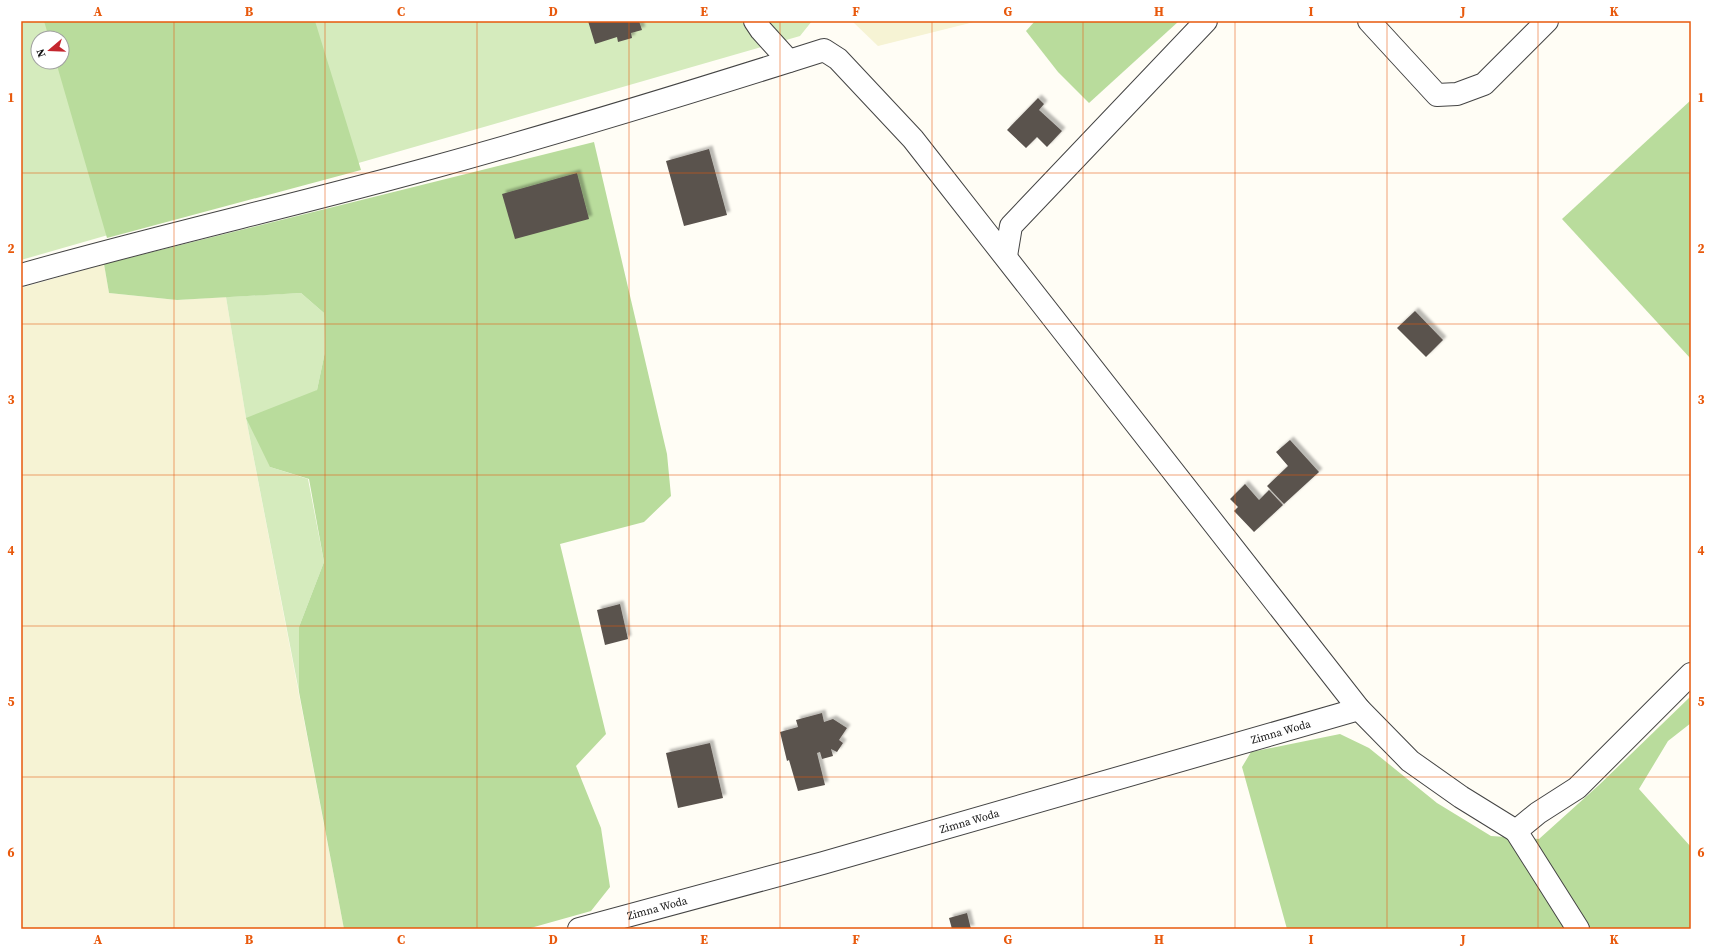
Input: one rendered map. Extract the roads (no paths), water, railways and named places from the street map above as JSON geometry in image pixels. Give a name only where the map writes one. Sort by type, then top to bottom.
[{"type":"street","points":[[755,21],[760,30],[789,61]]},
{"type":"street","points":[[1006,256],[1011,226],[1206,21]]},
{"type":"street","points":[[1369,21],[1437,95],[1457,94],[1484,84],[1547,21]]},
{"type":"street","points":[[21,275],[130,244],[433,167],[824,50],[838,59],[913,139],[1359,708],[1410,761],[1461,797],[1516,831],[1578,929]]},
{"type":"street","points":[[1516,831],[1538,813],[1576,788],[1691,674]]},
{"type":"street","name":"Zimna Woda","points":[[579,929],[823,863],[1359,708]]}]
